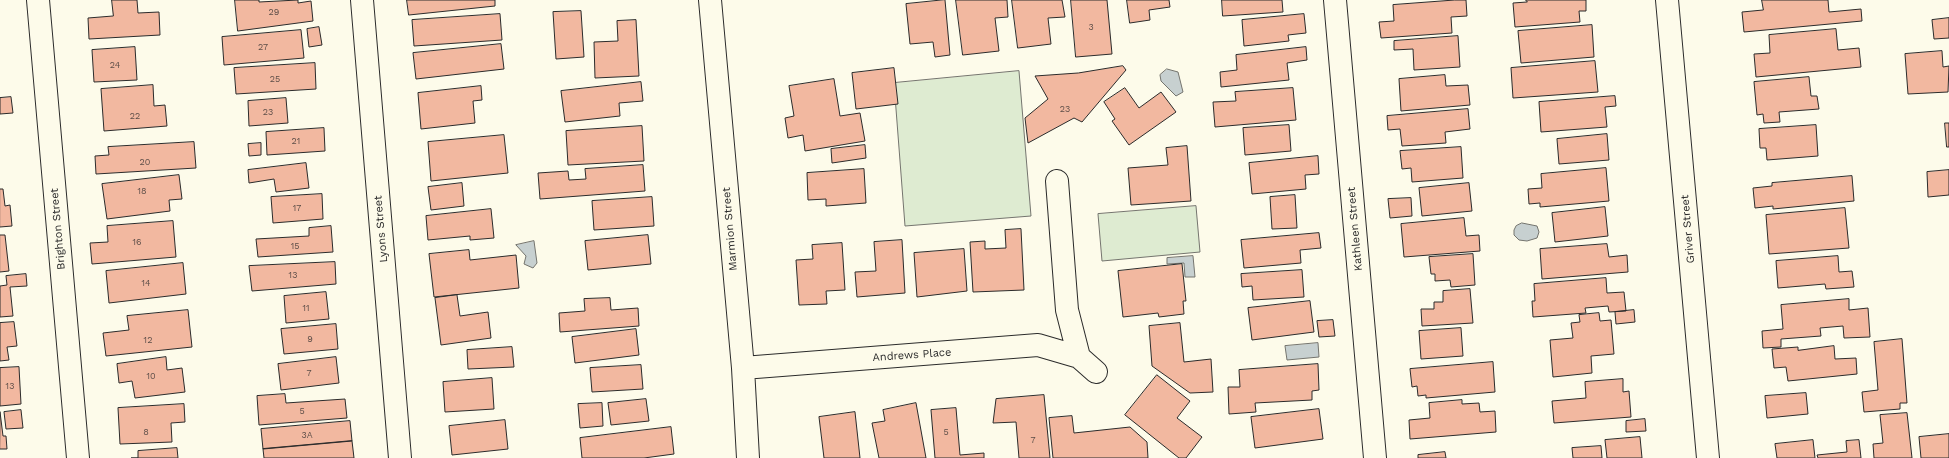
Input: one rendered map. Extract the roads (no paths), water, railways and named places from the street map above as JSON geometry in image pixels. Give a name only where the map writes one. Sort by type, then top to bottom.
[{"type":"street","name":"Brighton Street","points":[[38,0],[78,458]]},
{"type":"street","name":"Lyons Street","points":[[362,0],[400,458]]},
{"type":"street","name":"Marmion Street","points":[[710,0],[743,368],[748,458]]},
{"type":"street","name":"Kathleen Street","points":[[1335,0],[1375,458]]},
{"type":"street","name":"Griver Street","points":[[1668,0],[1708,458]]},
{"type":"street","points":[[1057,182],[1067,310],[1079,357]]},
{"type":"street","name":"Andrews Place","points":[[743,368],[1038,345],[1079,357],[1096,372]]}]
